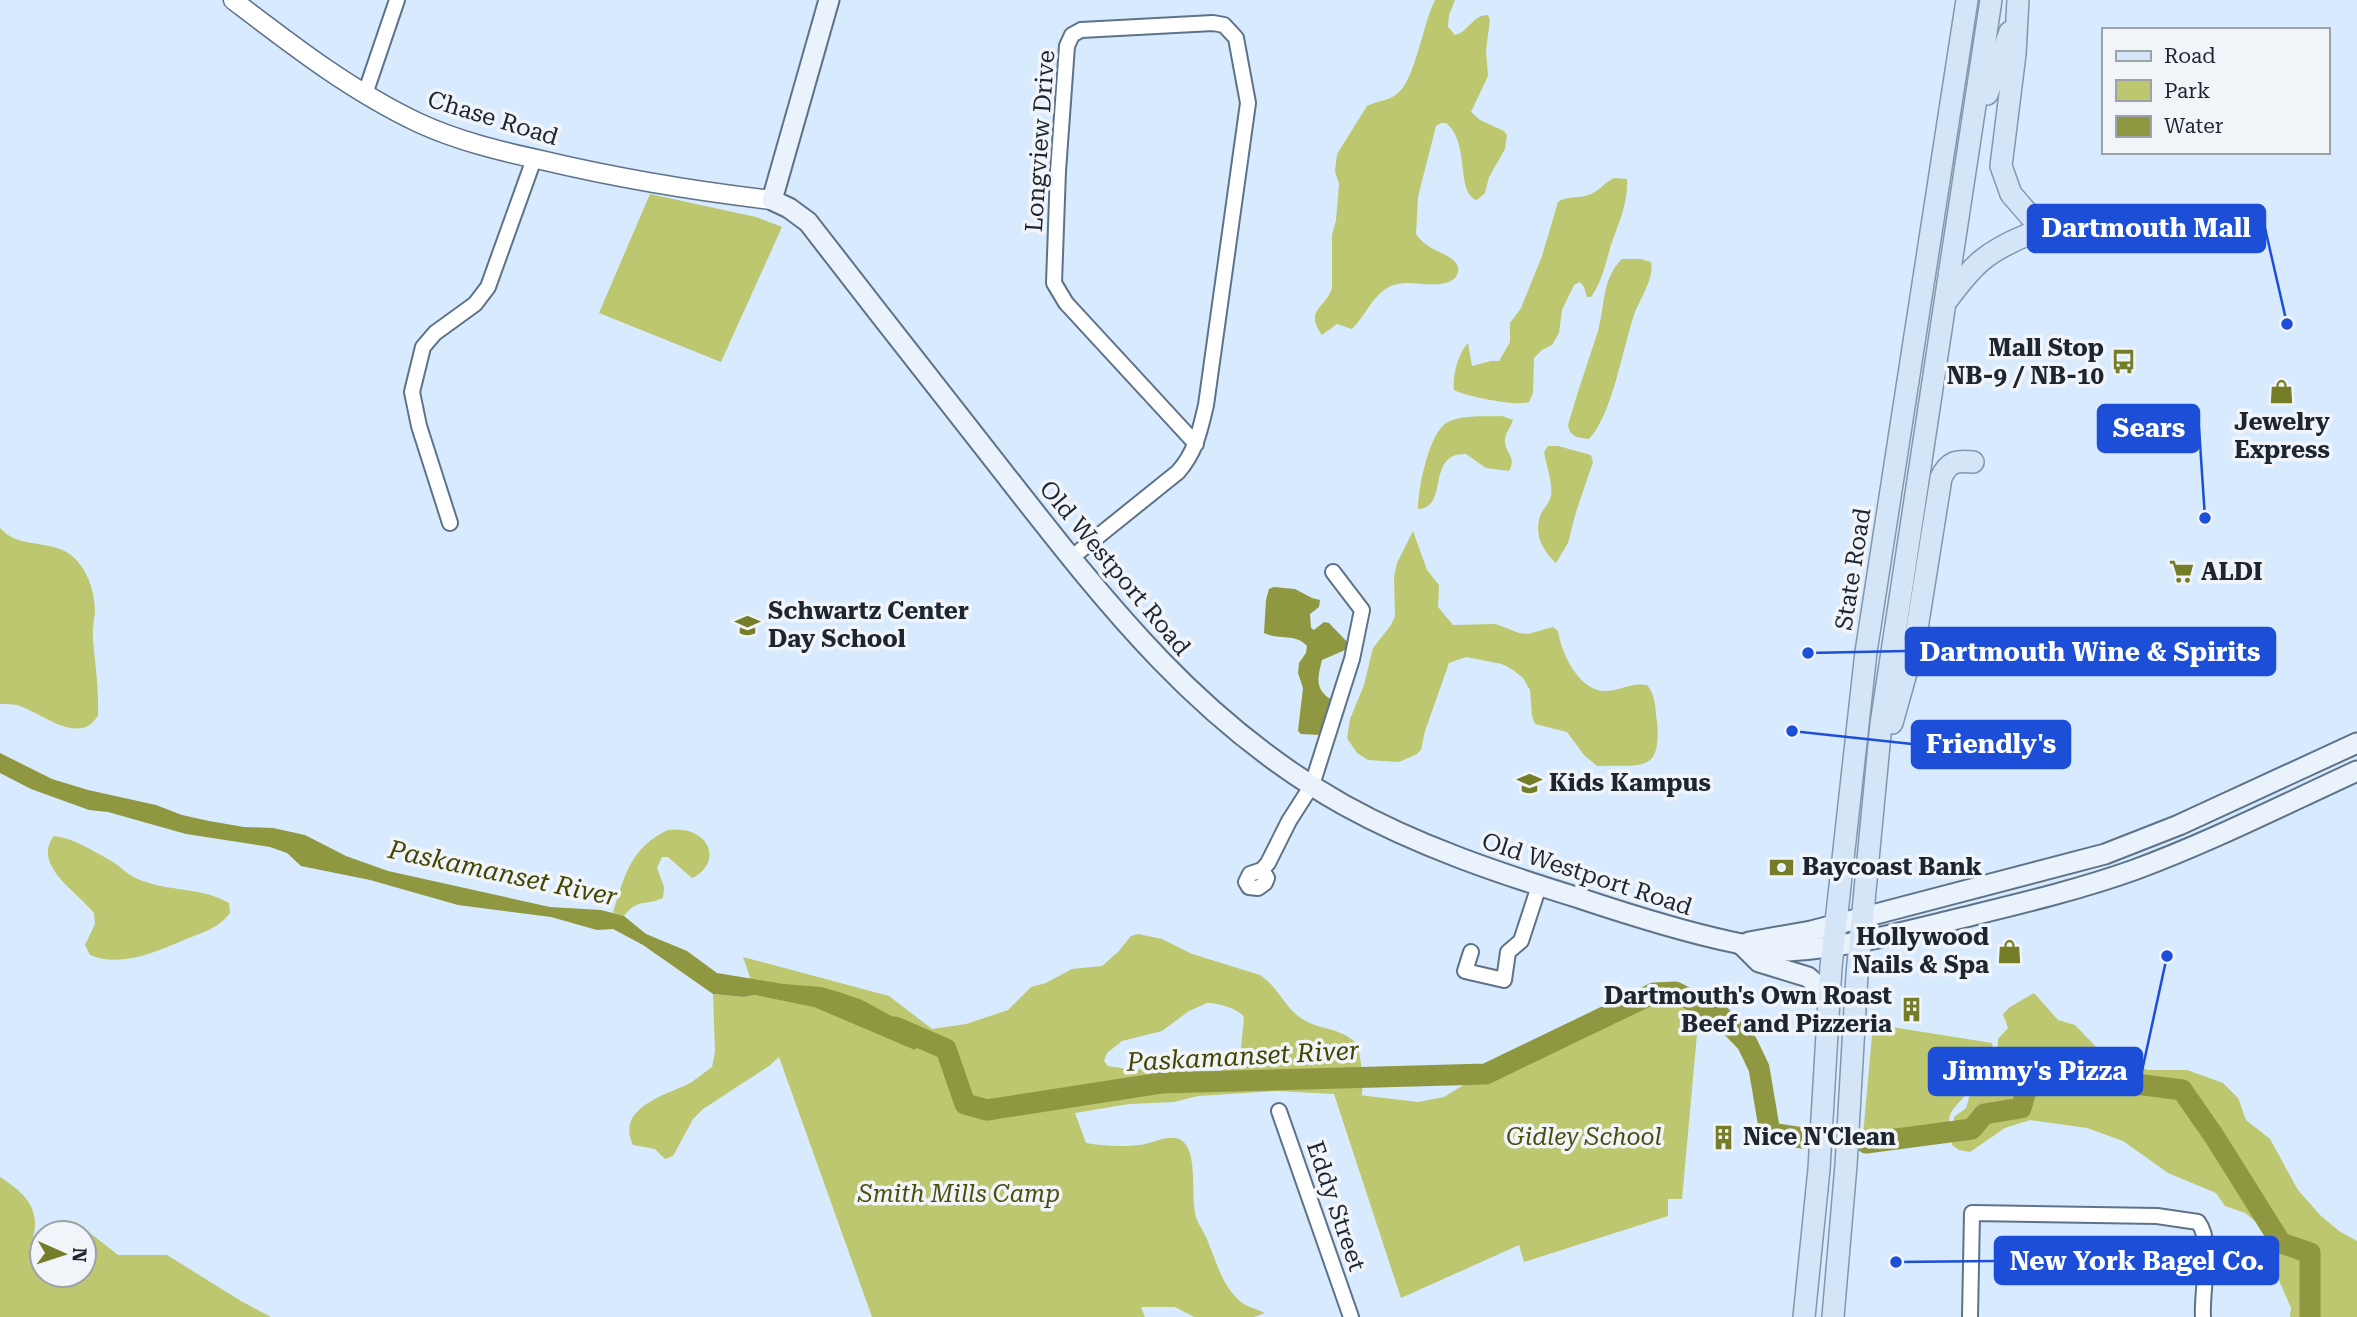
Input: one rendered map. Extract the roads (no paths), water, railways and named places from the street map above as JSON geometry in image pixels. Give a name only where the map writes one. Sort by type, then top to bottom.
[{"type":"main road","points":[[772,200],[830,0]]},
{"type":"main road","name":"State Road","points":[[1804,1317],[1819,1169],[1835,935],[1866,652],[1967,0]]},
{"type":"main road","name":"State Road","points":[[1833,1317],[1860,942],[1881,723],[1992,0]]},
{"type":"main road","points":[[1972,133],[2018,5]]},
{"type":"main road","points":[[1947,300],[1974,266],[2029,226],[2011,194],[2001,166],[2015,54],[2018,5]]},
{"type":"main road","name":"Old Westport Road","points":[[772,200],[808,222],[1122,621],[1170,672],[1254,746],[1341,803],[1393,831],[1538,886],[1676,929],[1741,944],[1835,935]]},
{"type":"main road","points":[[1879,765],[1913,653],[1941,478],[1946,468],[1954,461],[1973,462]]},
{"type":"main road","points":[[1835,935],[1863,918],[2122,849],[2357,743]]},
{"type":"main road","points":[[1835,935],[1860,942],[2049,895],[2128,872],[2173,855],[2357,771]]},
{"type":"main road","points":[[1741,944],[1759,962],[1808,977],[1817,985],[1829,1005]]},
{"type":"street","name":"Chase Road","points":[[233,0],[298,50],[365,94],[428,126],[500,151],[534,159],[650,182],[772,200]]},
{"type":"street","points":[[365,94],[397,0]]},
{"type":"street","name":"Longview Drive","points":[[1070,558],[1178,472],[1189,460],[1196,444],[1206,405],[1248,103],[1239,47],[1233,32],[1224,25],[1213,23],[1081,30],[1072,35],[1067,46],[1058,171],[1054,283],[1075,313],[1196,444]]},
{"type":"street","points":[[450,523],[419,426],[411,391],[417,365],[423,347],[435,333],[475,304],[488,287],[534,159]]},
{"type":"street","points":[[1262,870],[1312,785],[1348,672],[1362,610],[1333,572]]},
{"type":"street","points":[[1471,952],[1465,971],[1504,980],[1508,952],[1521,941],[1538,886]]},
{"type":"street","name":"Eddy Street","points":[[1279,1111],[1351,1317]]},
{"type":"street","points":[[1970,1317],[1972,1213],[2157,1216],[2193,1220],[2200,1225],[2206,1243],[2203,1317]]},
{"type":"water","points":[[1269,589],[1295,589],[1320,600],[1319,607],[1310,614],[1311,628],[1314,630],[1324,622],[1329,623],[1352,647],[1322,660],[1320,688],[1332,700],[1321,735],[1301,734],[1298,731],[1303,688],[1298,673],[1299,663],[1307,646],[1298,639],[1264,633],[1266,600]]},
{"type":"water","points":[[0,753],[52,779],[88,790],[156,805],[209,821],[244,827],[273,828],[305,835],[346,856],[388,871],[550,907],[601,910],[624,916],[646,934],[687,951],[717,973],[821,987],[862,1000],[908,1025],[927,1030],[915,1050],[814,1007],[755,995],[744,997],[713,994],[643,945],[613,929],[597,930],[551,917],[458,905],[370,880],[301,866],[287,853],[270,847],[186,834],[108,812],[89,810],[31,789],[0,773]]},
{"type":"waterway","name":"Paskamanset River","points":[[895,1027],[946,1049],[965,1104],[987,1110],[1161,1083],[1486,1074],[1654,993],[1675,992],[1719,1014],[1747,1043],[1759,1068],[1770,1133],[1803,1138]]},
{"type":"waterway","name":"Paskamanset River","points":[[1866,1143],[1972,1129],[1984,1114],[2021,1108],[2033,1068],[2064,1058],[2121,1082],[2182,1090],[2281,1243],[2310,1253],[2310,1317]]},
{"type":"place","name":"Dartmouth Mall","points":[[2287,324]]},
{"type":"place","name":"Mall Stop NB-9 / NB-10","points":[[2124,362]]},
{"type":"place","name":"Jewelry Express","points":[[2282,391]]},
{"type":"place","name":"Sears","points":[[2205,518]]},
{"type":"place","name":"ALDI","points":[[2181,572]]},
{"type":"place","name":"Schwartz Center Day School","points":[[748,625]]},
{"type":"place","name":"Dartmouth Wine & Spirits","points":[[1808,653]]},
{"type":"place","name":"Friendly's","points":[[1792,731]]},
{"type":"place","name":"Kids Kampus","points":[[1529,783]]},
{"type":"place","name":"Baycoast Bank","points":[[1782,867]]},
{"type":"place","name":"Hollywood Nails & Spa","points":[[2009,951]]},
{"type":"place","name":"Jimmy's Pizza","points":[[2167,956]]},
{"type":"place","name":"Dartmouth's Own Roast Beef and Pizzeria","points":[[1912,1010]]},
{"type":"place","name":"Nice N'Clean","points":[[1723,1137]]},
{"type":"place","name":"New York Bagel Co.","points":[[1896,1262]]},
{"type":"park label","name":"Gidley School","points":[[1584,1137]]},
{"type":"park label","name":"Smith Mills Camp","points":[[959,1194]]}]
